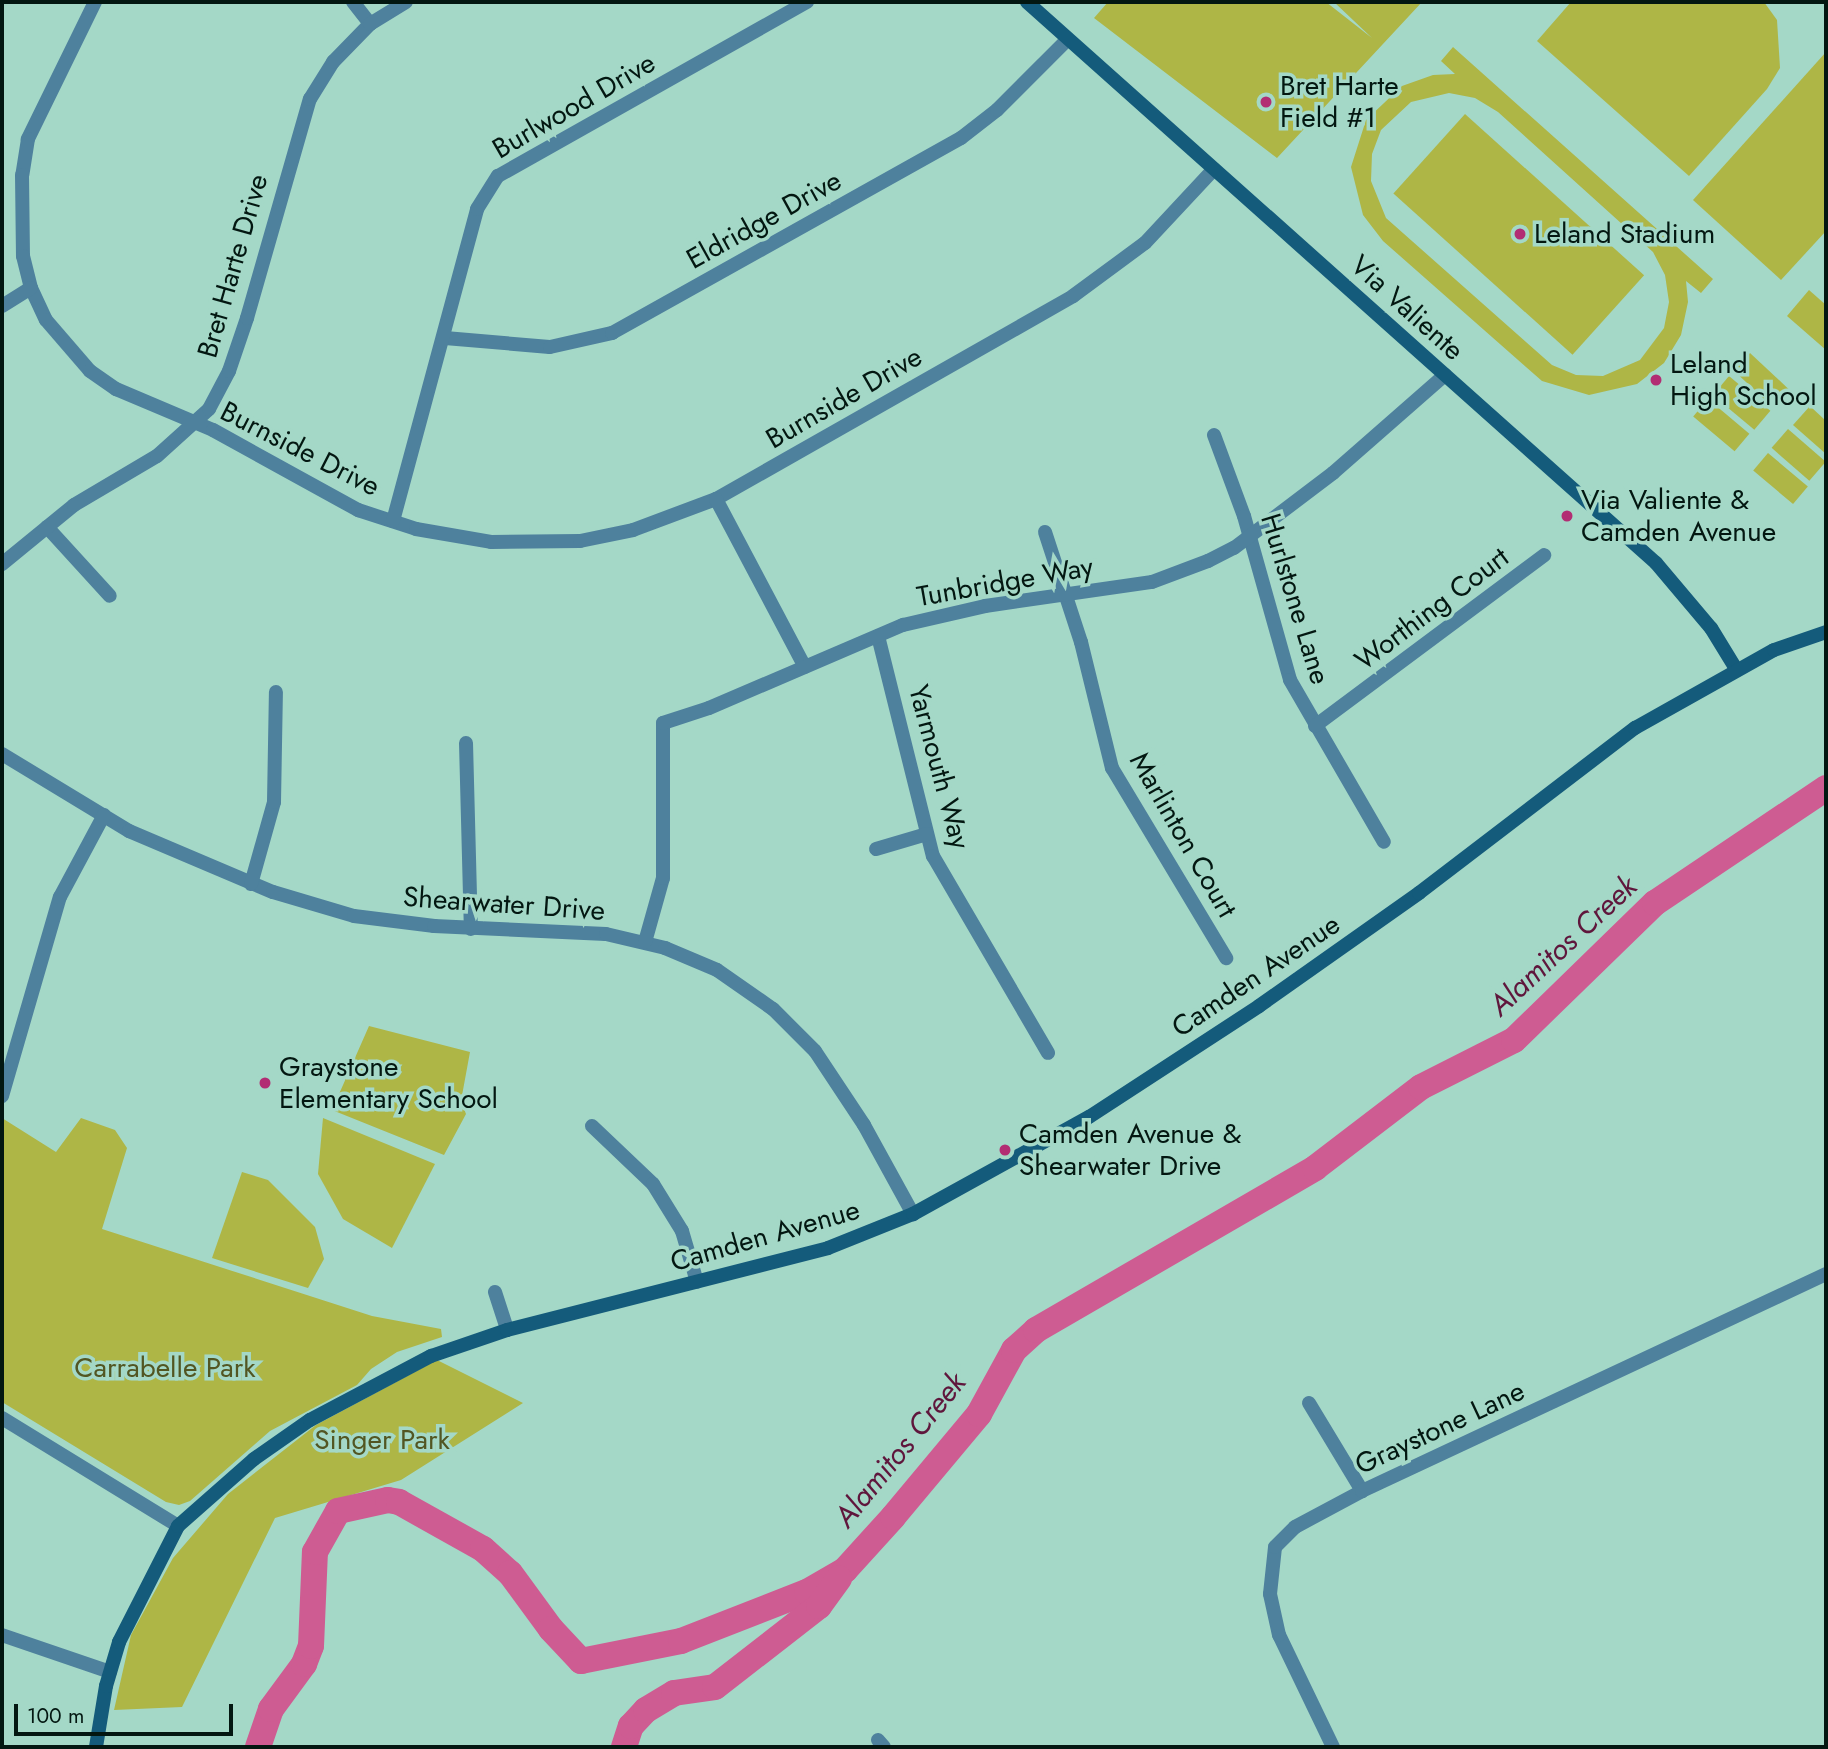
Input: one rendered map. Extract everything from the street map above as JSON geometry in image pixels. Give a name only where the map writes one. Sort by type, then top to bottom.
[{"type":"street","name":"Burnside Drive","points":[[94,2],[28,139],[19,212],[31,288],[46,320],[90,371],[116,389],[196,423],[358,510],[393,522],[491,542],[580,541],[633,530],[716,499],[1073,296],[1145,243],[1214,169]]},
{"type":"street","points":[[353,2],[370,24]]},
{"type":"street","name":"Bret Harte Drive","points":[[2,564],[74,505],[157,456],[196,423],[229,371],[310,99],[333,62],[370,24],[407,2]]},
{"type":"street","name":"Burlwood Drive","points":[[393,522],[445,338],[477,209],[498,176],[807,2]]},
{"type":"street","name":"Via Valiente","points":[[1027,2],[1656,564],[1711,628],[1736,669]]},
{"type":"street","name":"Eldridge Drive","points":[[445,338],[550,347],[612,333],[961,138],[997,110],[1068,39]]},
{"type":"street","points":[[2,306],[31,288]]},
{"type":"street","name":"Tunbridge Way","points":[[645,942],[663,878],[663,723],[878,636],[939,615],[1064,598],[1152,582],[1208,561],[1249,536],[1334,473],[1445,375]]},
{"type":"street","name":"Hurlstone Lane","points":[[1214,435],[1249,536],[1290,680],[1384,842]]},
{"type":"street","points":[[716,499],[805,667]]},
{"type":"street","points":[[47,527],[110,596]]},
{"type":"street","name":"Marlinton Court","points":[[1045,532],[1064,598],[1081,642],[1112,768],[1226,958]]},
{"type":"street","name":"Worthing Court","points":[[1315,726],[1544,555]]},
{"type":"street","name":"Camden Avenue","points":[[97,1741],[110,1672],[134,1605],[178,1526],[254,1459],[310,1420],[431,1356],[507,1331],[828,1248],[913,1214],[1089,1117],[1259,1006],[1419,893],[1635,727],[1736,669],[1793,642],[1826,632]]},
{"type":"street","name":"Yarmouth Way","points":[[878,636],[933,856],[1048,1053]]},
{"type":"street","points":[[251,884],[274,802],[276,692]]},
{"type":"street","points":[[466,744],[471,929]]},
{"type":"street","name":"Shearwater Drive","points":[[2,754],[104,815],[175,853],[251,884],[354,916],[471,929],[586,931],[645,942],[717,970],[750,991],[801,1035],[833,1074],[913,1214]]},
{"type":"street","points":[[2,1096],[60,897],[104,815]]},
{"type":"street","points":[[876,849],[927,834]]},
{"type":"street","points":[[592,1126],[653,1184],[682,1231],[697,1283]]},
{"type":"street","name":"Graystone Lane","points":[[1333,1747],[1279,1635],[1270,1570],[1275,1547],[1295,1527],[1362,1491],[1826,1274]]},
{"type":"street","points":[[495,1292],[507,1331]]},
{"type":"street","points":[[1308,1403],[1362,1491]]},
{"type":"street","points":[[2,1418],[178,1526]]},
{"type":"street","points":[[2,1635],[110,1672]]},
{"type":"green space","name":"Bret Harte Field #1","points":[[1108,2],[1326,2],[1372,38],[1334,2],[1422,2],[1277,158],[1094,18]]},
{"type":"green space","points":[[1571,2],[1764,2],[1777,20],[1780,68],[1767,89],[1689,176],[1537,41]]},
{"type":"green space","points":[[1453,47],[1713,279],[1701,293],[1686,281],[1688,302],[1681,335],[1664,363],[1637,384],[1589,395],[1542,381],[1383,241],[1363,215],[1351,167],[1366,120],[1402,86],[1433,75],[1455,74],[1441,61]],"holes":[[[1449,93],[1475,98],[1498,112],[1653,252],[1665,275],[1669,302],[1664,328],[1640,360],[1603,376],[1576,375],[1552,365],[1386,218],[1371,181],[1372,154],[1381,130],[1411,102]]]},
{"type":"green space","points":[[1826,52],[1826,231],[1781,280],[1693,200]]},
{"type":"green space","name":"Leland Stadium","points":[[1465,114],[1644,275],[1573,355],[1393,194]]},
{"type":"green space","points":[[1809,290],[1826,305],[1826,350],[1787,316]]},
{"type":"green space","points":[[1750,353],[1789,389],[1772,407],[1734,371]]},
{"type":"green space","points":[[1729,376],[1770,411],[1754,430],[1713,395]]},
{"type":"green space","points":[[1708,399],[1749,434],[1735,451],[1693,417]]},
{"type":"green space","points":[[1810,406],[1826,421],[1826,454],[1793,425]]},
{"type":"green space","points":[[1788,429],[1826,462],[1809,481],[1772,448]]},
{"type":"green space","points":[[1768,453],[1808,486],[1793,504],[1753,471]]},
{"type":"green space","points":[[369,1026],[470,1052],[461,1101],[466,1114],[444,1155],[332,1110]]},
{"type":"green space","name":"Carrabelle Park","points":[[2,1118],[56,1152],[81,1118],[115,1130],[127,1148],[102,1229],[372,1316],[441,1329],[442,1337],[397,1352],[371,1369],[357,1385],[270,1431],[190,1501],[179,1505],[166,1502],[2,1402]]},
{"type":"green space","points":[[323,1118],[435,1164],[392,1248],[343,1219],[318,1174]]},
{"type":"green space","points":[[242,1172],[268,1180],[315,1227],[324,1259],[308,1288],[212,1258]]},
{"type":"green space","name":"Singer Park","points":[[437,1360],[523,1403],[401,1480],[275,1518],[182,1707],[114,1710],[131,1635],[173,1558],[228,1494],[316,1425]]},
{"type":"waterway","name":"Alamitos Creek","points":[[258,1747],[271,1709],[304,1664],[311,1646],[315,1552],[338,1511],[388,1500],[399,1502],[483,1549],[510,1573],[551,1629],[581,1661],[681,1641],[807,1592],[845,1570],[893,1517],[979,1414],[1014,1350],[1036,1330],[1315,1168],[1421,1087],[1514,1040],[1655,903],[1826,788]]},
{"type":"waterway","points":[[624,1747],[631,1726],[646,1710],[674,1693],[715,1687],[819,1606],[839,1578]]},
{"type":"place","name":"Bret Harte Field #1","points":[[1266,102]]},
{"type":"place","name":"Leland Stadium","points":[[1520,234]]},
{"type":"place","name":"Leland High School","points":[[1656,380]]},
{"type":"place","name":"Via Valiente & Camden Avenue","points":[[1567,516]]},
{"type":"place","name":"Graystone Elementary School","points":[[265,1083]]},
{"type":"place","name":"Camden Avenue & Shearwater Drive","points":[[1005,1150]]}]
